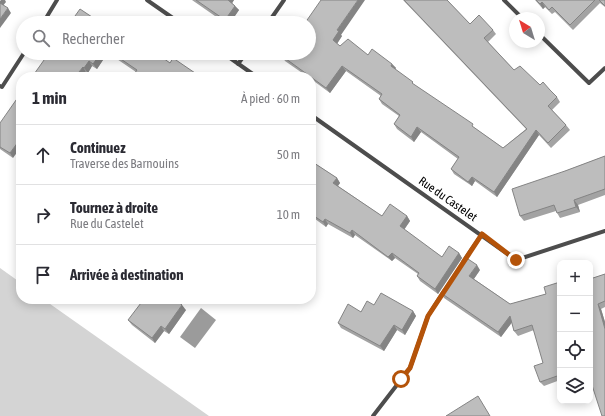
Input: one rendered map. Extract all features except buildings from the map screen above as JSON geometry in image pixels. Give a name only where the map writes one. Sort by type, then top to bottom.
[{"type":"street","points":[[47,16],[57,0]]},
{"type":"street","points":[[147,0],[170,16]]},
{"type":"street","points":[[273,16],[284,0]]},
{"type":"street","points":[[504,0],[516,12]]},
{"type":"street","points":[[545,40],[589,83],[605,68]]},
{"type":"street","points":[[0,86],[2,87],[19,60]]},
{"type":"street","points":[[232,60],[250,72]]},
{"type":"street","points":[[238,64],[241,60]]},
{"type":"street","name":"Rue du Castelet","points":[[316,118],[482,234],[516,260],[605,231]]},
{"type":"street","points":[[461,266],[482,234]]},
{"type":"street","points":[[373,416],[410,368],[428,316],[448,285]]},
{"type":"shaded area","points":[[0,268],[16,279],[16,304],[50,304],[209,416],[0,416]]},
{"type":"shaded area","points":[[201,308],[216,320],[195,348],[180,337]]},
{"type":"route","points":[[401,379],[410,368],[428,316],[482,234],[516,260]]}]
